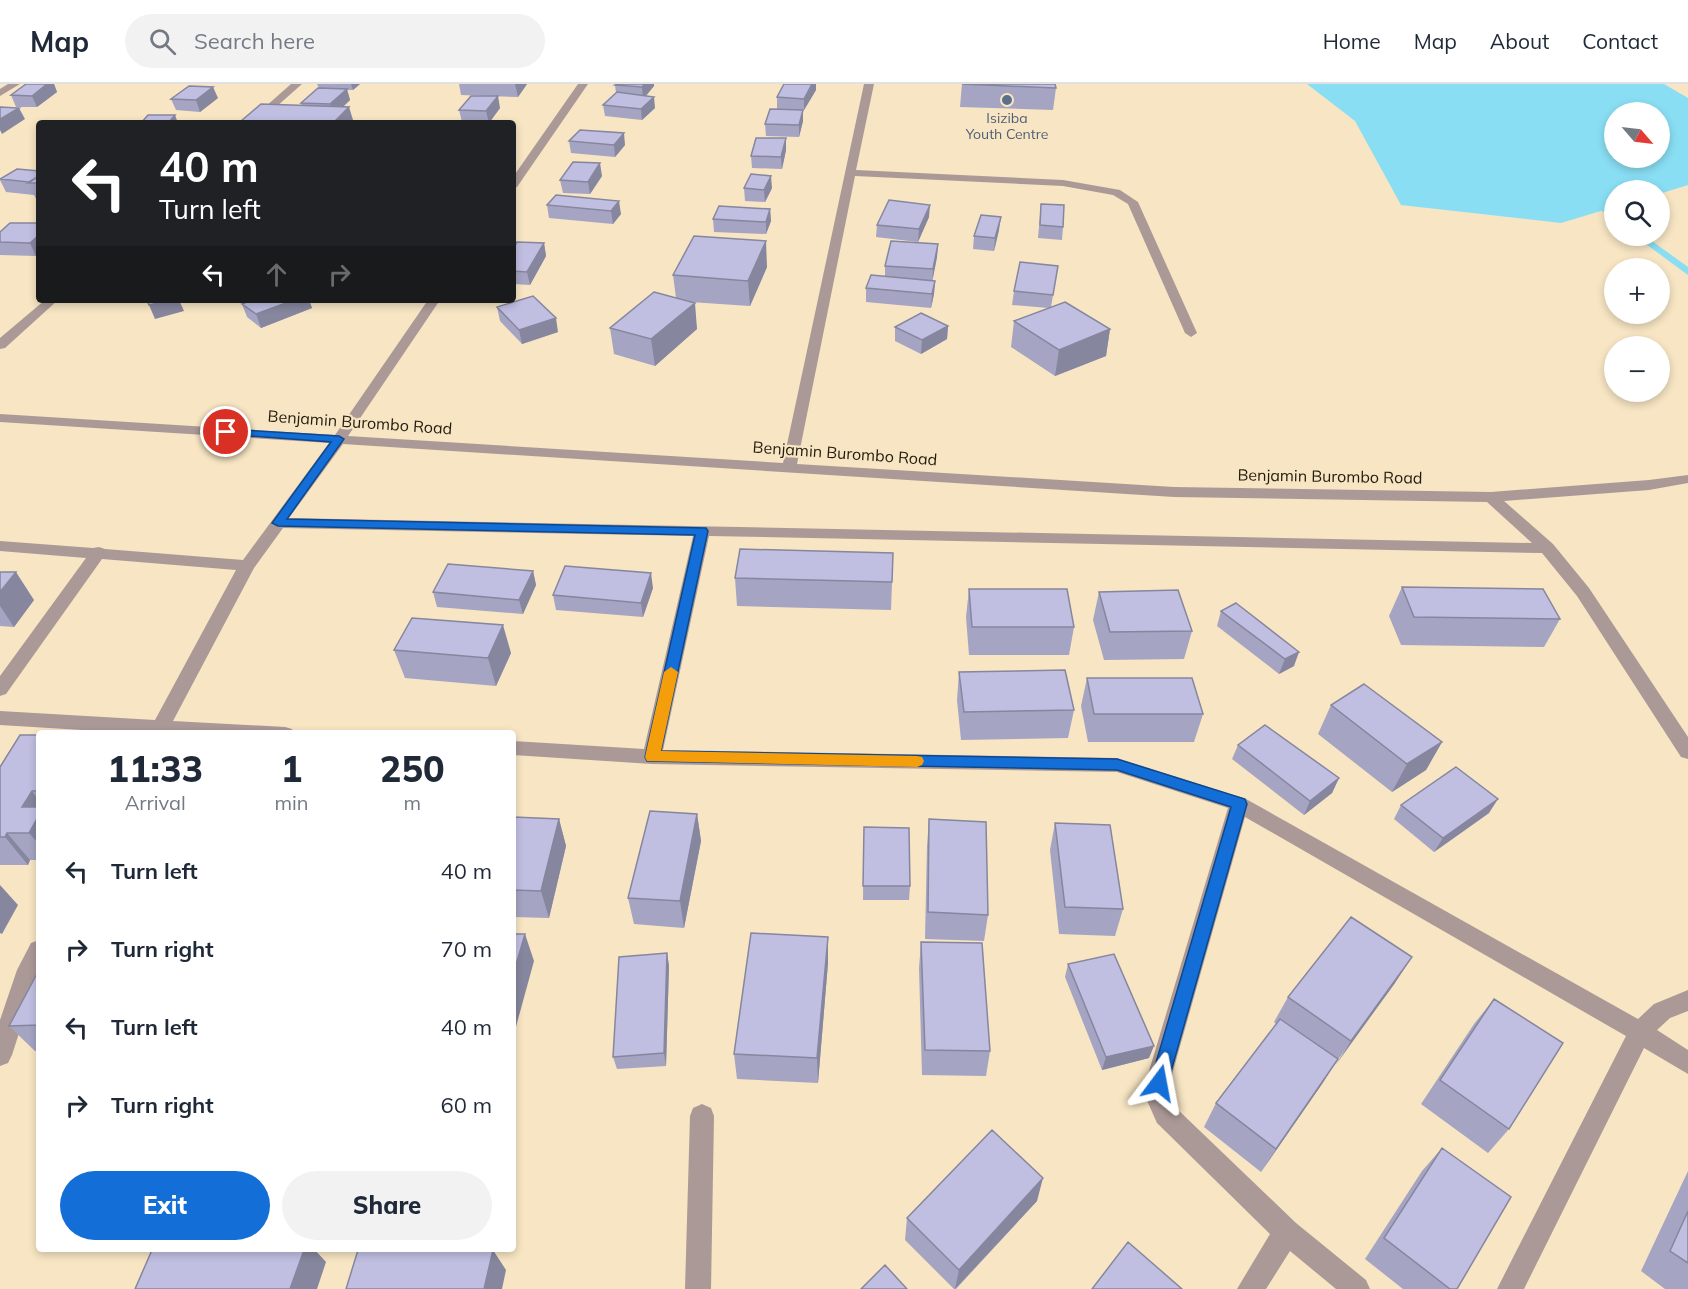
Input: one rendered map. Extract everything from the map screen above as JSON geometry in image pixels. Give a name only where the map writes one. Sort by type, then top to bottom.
[{"type":"street","points":[[0,93],[15,84]]},
{"type":"street","points":[[255,120],[297,84]]},
{"type":"street","points":[[516,181],[583,84]]},
{"type":"street","points":[[789,468],[869,84]]},
{"type":"street","points":[[849,173],[1063,183],[1116,192],[1133,202],[1191,333]]},
{"type":"street","points":[[0,345],[49,303]]},
{"type":"street","points":[[0,718],[159,730],[247,566],[339,439],[432,303]]},
{"type":"street","name":"Benjamin Burombo Road","points":[[0,418],[1174,492],[1491,496],[1649,485],[1688,479]]},
{"type":"street","points":[[1491,496],[1547,548],[1583,592],[1688,752]]},
{"type":"street","points":[[278,523],[1547,548]]},
{"type":"street","points":[[652,757],[702,531]]},
{"type":"street","points":[[0,546],[99,552],[247,566]]},
{"type":"street","points":[[0,689],[99,552]]},
{"type":"street","points":[[516,748],[652,757],[1117,765],[1239,804],[1640,1032],[1688,1063]]},
{"type":"street","points":[[1239,804],[1161,1071],[1157,1095],[1166,1115],[1287,1232],[1357,1289]]},
{"type":"street","points":[[0,1055],[28,970],[36,955]]},
{"type":"street","points":[[1510,1289],[1640,1032],[1662,1011],[1688,1000]]},
{"type":"street","points":[[698,1289],[702,1116]]},
{"type":"street","points":[[1250,1289],[1287,1232]]},
{"type":"water","points":[[1307,84],[1664,84],[1688,98],[1688,185],[1670,191],[1670,180],[1604,180],[1604,210],[1561,223],[1401,205],[1355,121]]},
{"type":"building","points":[[26,84],[47,84],[32,96],[11,95]]},
{"type":"building","points":[[645,84],[642,87],[615,85]]},
{"type":"building","points":[[784,84],[812,84],[804,99],[777,97]]},
{"type":"building","points":[[962,84],[1055,84],[1056,88]]},
{"type":"building","points":[[189,86],[213,87],[196,100],[171,99]]},
{"type":"building","points":[[318,88],[347,89],[330,104],[301,103]]},
{"type":"building","points":[[617,92],[654,97],[641,109],[603,105]]},
{"type":"building","points":[[471,96],[498,96],[486,111],[459,110]]},
{"type":"building","points":[[261,104],[349,107],[336,120],[242,120]]},
{"type":"building","points":[[0,107],[19,108],[0,119]]},
{"type":"building","points":[[770,109],[803,110],[799,125],[765,124]]},
{"type":"building","points":[[148,115],[175,115],[171,120],[144,120]]},
{"type":"building","points":[[580,130],[624,133],[614,145],[569,141]]},
{"type":"building","points":[[756,138],[786,138],[781,157],[751,156]]},
{"type":"building","points":[[573,162],[600,163],[588,182],[560,180]]},
{"type":"building","points":[[17,169],[36,171],[36,178],[29,182],[0,179]]},
{"type":"building","points":[[751,174],[771,176],[764,190],[744,188]]},
{"type":"building","points":[[556,195],[619,201],[611,211],[547,205]]},
{"type":"building","points":[[889,200],[930,205],[919,229],[877,225]]},
{"type":"building","points":[[1041,204],[1064,205],[1063,227],[1040,225]]},
{"type":"building","points":[[719,206],[770,209],[766,222],[713,219]]},
{"type":"building","points":[[981,215],[1001,217],[995,238],[974,236]]},
{"type":"building","points":[[10,223],[36,223],[36,238],[30,243],[0,242],[0,232]]},
{"type":"building","points":[[694,236],[766,241],[748,281],[673,275]]},
{"type":"building","points":[[891,241],[938,244],[933,269],[885,266]]},
{"type":"building","points":[[544,243],[527,272],[516,271],[516,244]]},
{"type":"building","points":[[1020,262],[1058,266],[1053,295],[1014,291]]},
{"type":"building","points":[[871,275],[935,281],[932,294],[866,288]]},
{"type":"building","points":[[654,292],[695,303],[651,339],[610,328]]},
{"type":"building","points":[[533,296],[556,318],[519,330],[497,307]]},
{"type":"building","points":[[1065,302],[1110,329],[1059,350],[1014,321]]},
{"type":"building","points":[[244,303],[286,303],[256,314],[242,304]]},
{"type":"building","points":[[921,313],[948,326],[922,340],[895,327]]},
{"type":"building","points":[[740,549],[893,553],[892,582],[735,578]]},
{"type":"building","points":[[448,564],[533,571],[519,600],[433,592]]},
{"type":"building","points":[[565,566],[651,573],[641,603],[553,595]]},
{"type":"building","points":[[0,572],[16,572],[0,592]]},
{"type":"building","points":[[1402,587],[1543,589],[1560,619],[1414,617]]},
{"type":"building","points":[[969,589],[1067,589],[1074,627],[972,627]]},
{"type":"building","points":[[1178,590],[1192,631],[1110,632],[1099,592]]},
{"type":"building","points":[[1236,603],[1299,652],[1285,659],[1221,611]]},
{"type":"building","points":[[412,618],[503,625],[488,658],[394,650]]},
{"type":"building","points":[[1065,670],[1074,710],[964,712],[959,672]]},
{"type":"building","points":[[1087,678],[1192,678],[1203,714],[1094,714]]},
{"type":"building","points":[[1364,684],[1442,742],[1407,764],[1331,705]]},
{"type":"building","points":[[1265,725],[1339,778],[1310,801],[1238,745]]},
{"type":"building","points":[[20,735],[36,735],[36,791],[32,791],[22,807],[36,807],[36,820],[29,833],[7,833],[5,837],[0,837],[0,767]]},
{"type":"building","points":[[1456,767],[1498,799],[1443,838],[1401,805]]},
{"type":"building","points":[[650,811],[697,814],[680,901],[628,898]]},
{"type":"building","points":[[516,817],[559,819],[541,891],[516,890]]},
{"type":"building","points":[[929,819],[986,822],[988,915],[928,912]]},
{"type":"building","points":[[1055,823],[1110,825],[1123,909],[1065,907]]},
{"type":"building","points":[[864,827],[909,828],[910,886],[863,886]]},
{"type":"building","points":[[1351,917],[1412,957],[1351,1041],[1288,997]]},
{"type":"building","points":[[751,933],[828,937],[817,1058],[734,1054]]},
{"type":"building","points":[[516,934],[525,934],[516,965]]},
{"type":"building","points":[[921,942],[982,943],[990,1051],[925,1050]]},
{"type":"building","points":[[667,953],[664,1053],[613,1057],[619,957]]},
{"type":"building","points":[[1114,954],[1154,1046],[1106,1057],[1068,964]]},
{"type":"building","points":[[36,976],[36,1025],[9,1026]]},
{"type":"building","points":[[1494,999],[1563,1043],[1509,1129],[1440,1080]]},
{"type":"building","points":[[1280,1019],[1338,1059],[1276,1149],[1216,1103]]},
{"type":"building","points":[[992,1130],[1043,1178],[959,1270],[907,1218]]},
{"type":"building","points":[[1442,1148],[1511,1197],[1457,1289],[1450,1289],[1384,1238]]},
{"type":"building","points":[[1688,1211],[1688,1263],[1670,1251]]},
{"type":"building","points":[[1128,1242],[1182,1289],[1092,1289]]},
{"type":"building","points":[[151,1252],[303,1252],[290,1289],[135,1289]]},
{"type":"building","points":[[357,1252],[493,1252],[484,1289],[346,1289]]},
{"type":"building","points":[[885,1265],[907,1289],[861,1289]]},
{"type":"waterway","points":[[1653,246],[1688,272]]},
{"type":"slow traffic","points":[[671,672],[652,757],[917,761]]},
{"type":"place","name":"Isiziba Youth Centre","points":[[1007,100]]},
{"type":"route","points":[[226,432],[339,439],[278,523],[702,531],[652,757],[1117,765],[1239,804],[1159,1083]]}]
